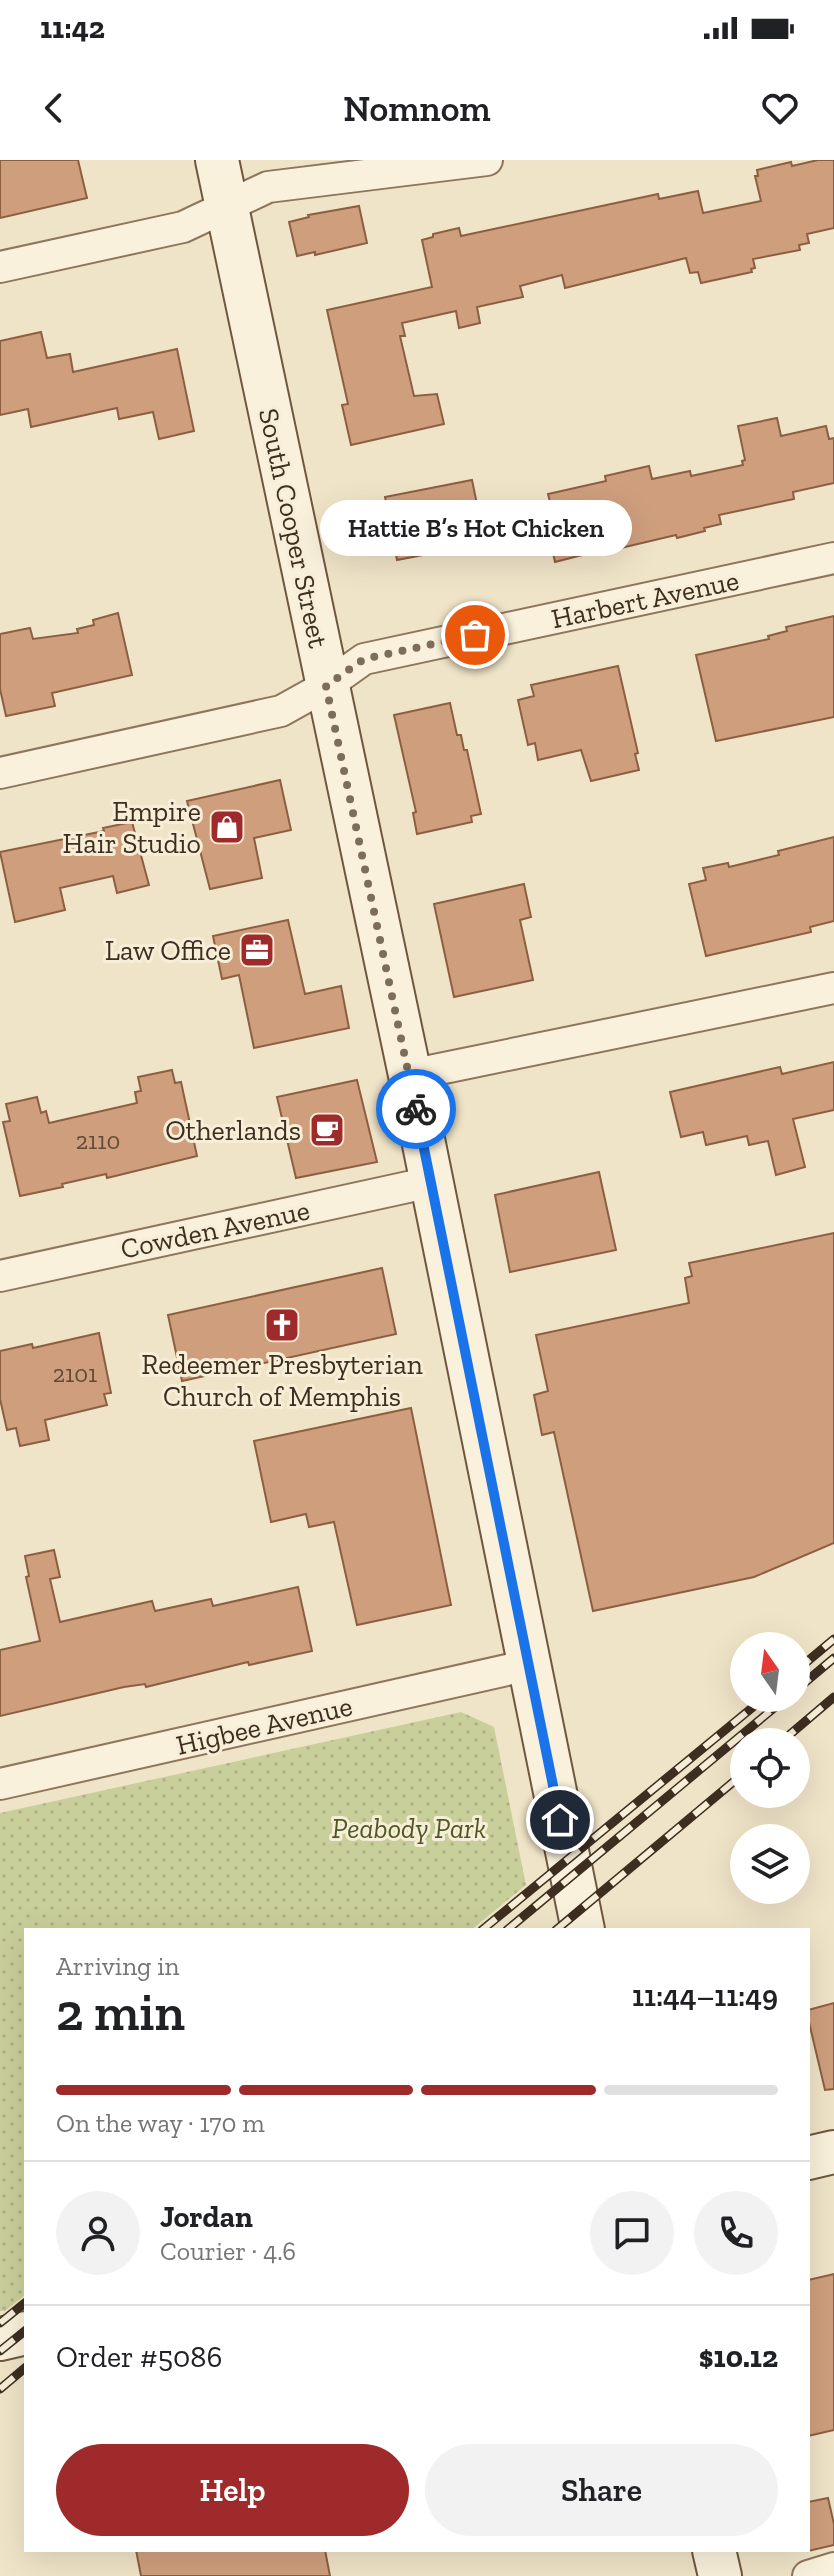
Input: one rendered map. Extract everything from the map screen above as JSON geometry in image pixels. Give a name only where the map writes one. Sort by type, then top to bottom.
[{"type":"main road","name":"South Cooper Street","points":[[217,160],[410,1075],[583,1928]]},
{"type":"main road","points":[[810,2158],[834,2152]]},
{"type":"main road","points":[[0,2339],[24,2333]]},
{"type":"main road","points":[[714,2552],[720,2576]]},
{"type":"street","points":[[0,267],[183,227],[268,187],[487,160]]},
{"type":"street","name":"Harbert Avenue","points":[[0,773],[281,711],[326,686],[364,659],[834,558]]},
{"type":"street","points":[[410,1075],[834,988]]},
{"type":"street","name":"Cowden Avenue","points":[[0,1276],[431,1182]]},
{"type":"street","name":"Higbee Avenue","points":[[0,1784],[529,1665]]},
{"type":"street","points":[[808,2576],[834,2568]]},
{"type":"green space","name":"Peabody Park","points":[[461,1712],[494,1727],[526,1885],[473,1928],[24,1928],[24,2296],[5,2311],[0,2311],[0,1813]]},
{"type":"building","points":[[0,160],[78,160],[87,198],[0,218]]},
{"type":"building","points":[[834,160],[834,228],[807,234],[809,243],[799,245],[800,250],[753,259],[755,268],[751,269],[752,272],[701,283],[698,272],[690,273],[686,258],[565,288],[562,275],[520,286],[523,297],[477,307],[480,323],[459,328],[456,311],[402,323],[405,336],[400,336],[414,396],[437,394],[444,424],[351,445],[342,405],[348,404],[327,310],[432,287],[422,240],[459,228],[461,236],[658,194],[659,199],[698,191],[703,213],[761,201],[755,176],[758,176],[757,170]]},
{"type":"building","points":[[359,206],[367,243],[297,256],[289,222],[308,215]]},
{"type":"building","points":[[41,332],[47,358],[70,354],[73,372],[177,349],[194,431],[159,439],[153,412],[119,419],[117,408],[31,427],[28,409],[0,415],[0,341]]},
{"type":"building","points":[[777,418],[781,436],[826,426],[829,439],[834,438],[834,483],[793,492],[794,499],[719,515],[721,524],[704,528],[705,531],[621,548],[621,545],[555,562],[542,504],[550,502],[548,494],[606,481],[605,476],[649,466],[652,479],[690,471],[691,476],[743,465],[742,461],[745,460],[738,426]]},
{"type":"building","points":[[472,480],[485,543],[397,560],[385,497]]},
{"type":"building","points":[[118,613],[132,675],[52,693],[55,706],[6,716],[0,689],[0,634],[30,628],[33,639],[78,633],[77,629],[94,625],[93,620]]},
{"type":"building","points":[[834,616],[834,717],[716,741],[696,655],[769,639],[768,636],[787,631],[786,627]]},
{"type":"building","points":[[618,666],[639,770],[591,781],[581,750],[538,760],[535,743],[528,745],[518,700],[534,696],[531,685]]},
{"type":"building","points":[[450,703],[457,735],[461,735],[464,750],[467,750],[481,814],[471,816],[472,822],[417,834],[413,813],[416,812],[394,715]]},
{"type":"building","points":[[280,780],[291,830],[254,838],[262,878],[210,889],[187,801]]},
{"type":"building","points":[[132,822],[149,885],[117,893],[113,876],[60,888],[65,910],[15,922],[0,852],[104,831],[103,828]]},
{"type":"building","points":[[834,837],[834,921],[810,927],[811,932],[706,956],[689,884],[706,880],[703,868],[728,863],[729,867]]},
{"type":"building","points":[[524,884],[531,917],[520,920],[533,980],[454,997],[434,904]]},
{"type":"building","points":[[288,920],[305,994],[341,986],[349,1028],[254,1048],[239,975],[222,979],[213,936]]},
{"type":"building","points":[[834,1062],[834,1110],[793,1119],[805,1167],[776,1175],[768,1141],[749,1145],[747,1136],[706,1145],[703,1132],[681,1137],[670,1092],[780,1067],[782,1074]]},
{"type":"building","points":[[172,1070],[175,1083],[181,1082],[197,1156],[107,1178],[106,1174],[20,1196],[3,1122],[10,1121],[6,1104],[37,1097],[41,1113],[46,1111],[49,1123],[137,1103],[135,1092],[141,1091],[138,1077]]},
{"type":"building","name":"Otherlands","points":[[357,1080],[377,1162],[296,1178],[277,1097]]},
{"type":"building","points":[[599,1172],[616,1250],[510,1272],[495,1195]]},
{"type":"building","points":[[834,1233],[834,1543],[754,1577],[593,1611],[554,1432],[542,1435],[534,1395],[548,1391],[536,1335],[689,1303],[685,1278],[692,1276],[689,1263]]},
{"type":"building","name":"Redeemer Presbyterian Church of Memphis","points":[[382,1268],[396,1334],[182,1381],[168,1315]]},
{"type":"building","points":[[99,1333],[111,1393],[104,1394],[107,1405],[45,1420],[49,1440],[20,1446],[16,1428],[7,1430],[0,1399],[0,1351],[32,1344],[33,1348]]},
{"type":"building","points":[[411,1408],[451,1605],[357,1625],[334,1522],[309,1527],[306,1514],[271,1522],[254,1441]]},
{"type":"building","points":[[54,1550],[60,1577],[50,1579],[60,1622],[152,1601],[155,1611],[211,1599],[213,1606],[298,1587],[312,1651],[249,1665],[248,1662],[146,1687],[145,1684],[124,1687],[0,1716],[0,1650],[40,1641],[26,1577],[29,1576],[25,1556]]},
{"type":"building","points":[[834,2003],[834,2089],[825,2090],[810,2026],[810,2009]]},
{"type":"building","points":[[834,2274],[834,2430],[810,2436],[810,2280]]},
{"type":"building","points":[[828,2498],[834,2524],[834,2545],[810,2551],[810,2502]]},
{"type":"building","points":[[136,2552],[325,2552],[330,2576],[141,2576]]},
{"type":"railway","points":[[810,1659],[834,1639]]},
{"type":"railway","points":[[810,1678],[834,1658]]},
{"type":"railway","points":[[797,1728],[834,1697]]},
{"type":"railway","points":[[484,1928],[747,1712]]},
{"type":"railway","points":[[509,1928],[769,1712]]},
{"type":"railway","points":[[558,1928],[730,1785]]},
{"type":"railway","points":[[0,2323],[24,2304]]},
{"type":"railway","points":[[0,2351],[24,2332]]},
{"type":"railway","points":[[0,2389],[24,2369]]},
{"type":"way so far","points":[[416,1109],[326,686],[364,659],[475,635]]},
{"type":"place","name":"Hattie B’s Hot Chicken","points":[[475,635]]},
{"type":"place","name":"Empire Hair Studio","points":[[227,827]]},
{"type":"place","name":"Law Office","points":[[257,950]]},
{"type":"place","name":"Otherlands","points":[[327,1130]]},
{"type":"place","name":"Redeemer Presbyterian Church of Memphis","points":[[282,1325]]},
{"type":"route","points":[[416,1109],[560,1820]]}]
